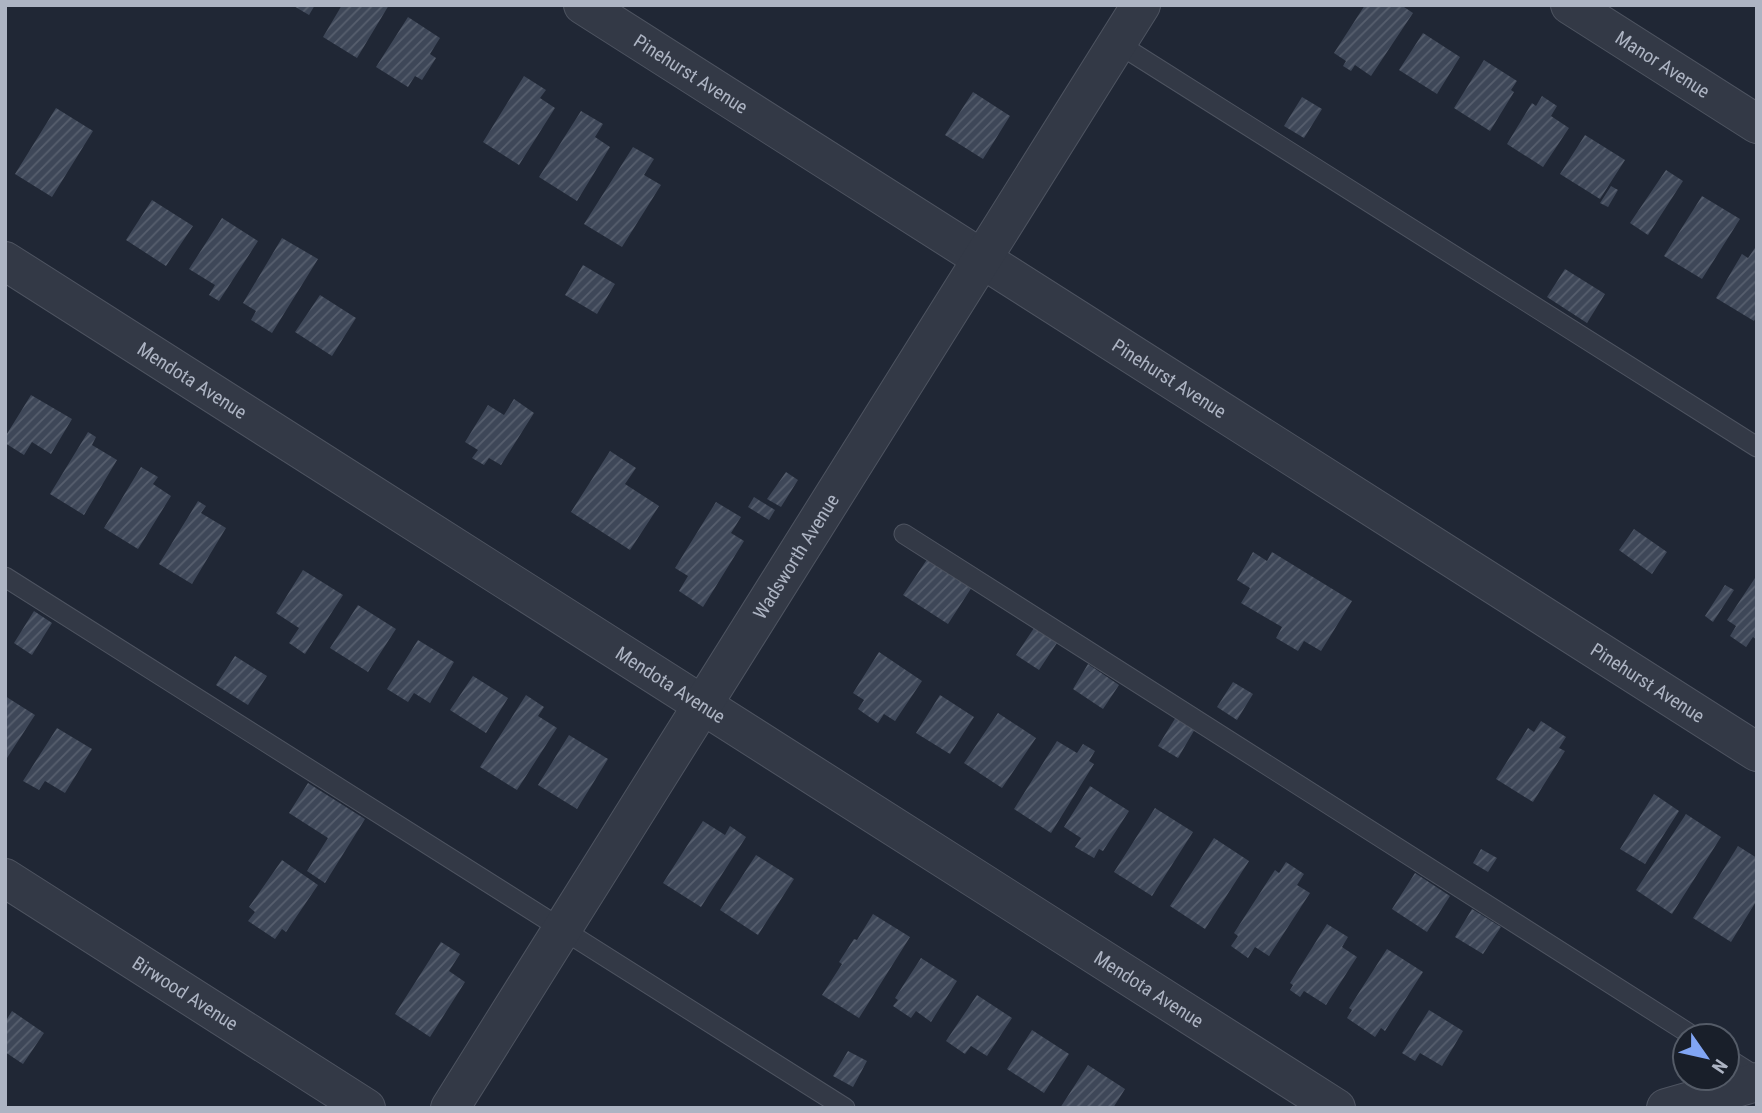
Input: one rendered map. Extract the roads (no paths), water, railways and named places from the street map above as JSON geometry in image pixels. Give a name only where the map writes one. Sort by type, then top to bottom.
[{"type":"street","name":"Pinehurst Avenue","points":[[583,5],[1757,752]]},
{"type":"street","name":"Wadsworth Avenue","points":[[450,1108],[1141,5]]},
{"type":"street","name":"Manor Avenue","points":[[1570,5],[1757,124]]},
{"type":"street","name":"Mendota Avenue","points":[[5,261],[1336,1108]]},
{"type":"street","name":"Birwood Avenue","points":[[5,878],[366,1108]]},
{"type":"street","points":[[1666,1108],[1757,1082]]},
{"type":"lane","points":[[1117,43],[1757,447]]},
{"type":"lane","points":[[904,534],[1671,1022]]},
{"type":"lane","points":[[5,577],[845,1108]]},
{"type":"lane","points":[[1741,1067],[1757,1077]]}]
